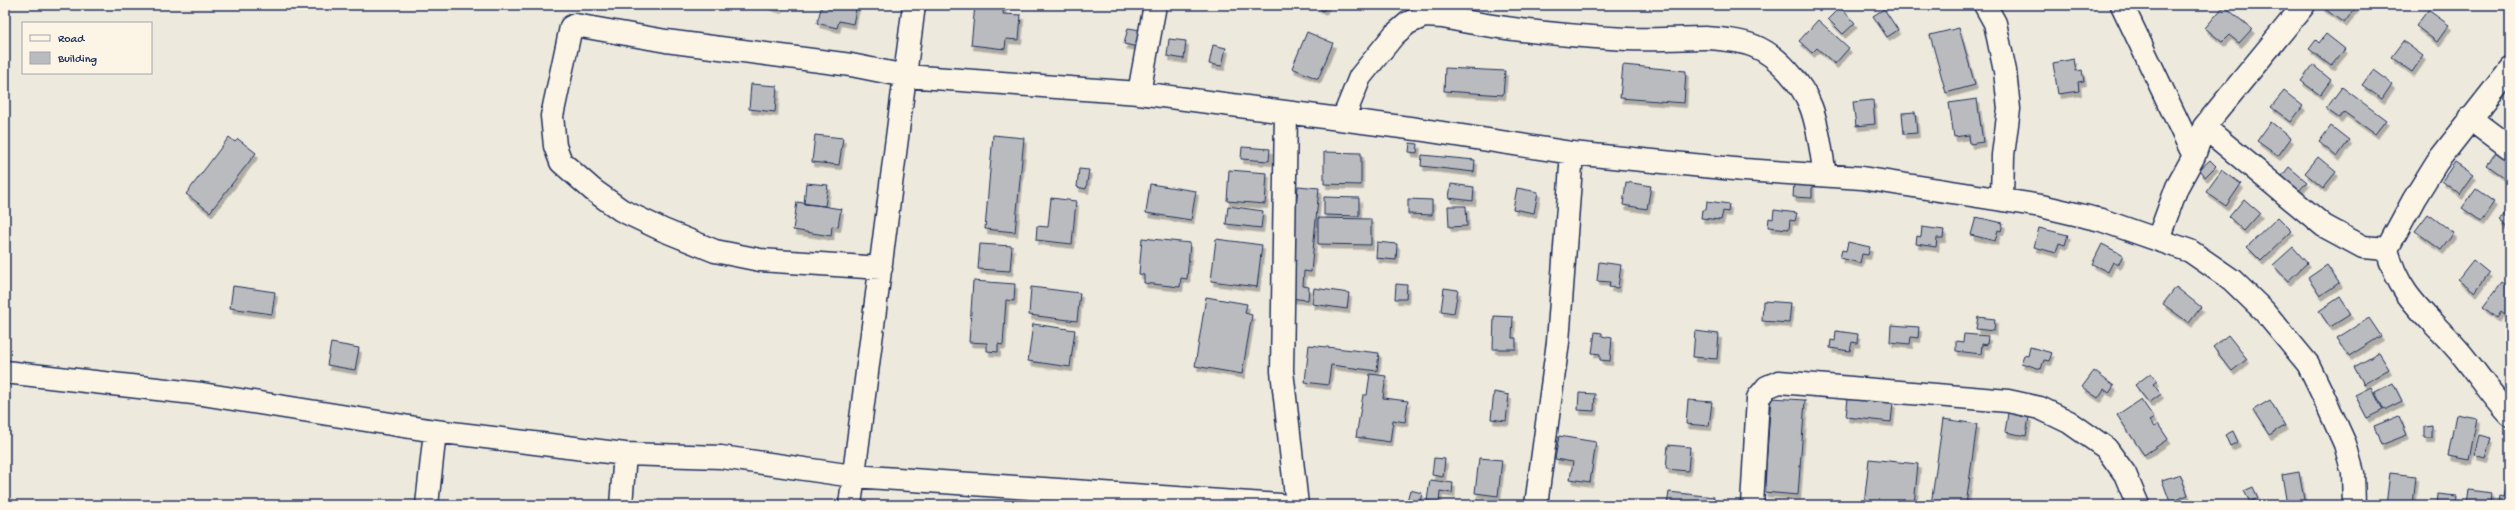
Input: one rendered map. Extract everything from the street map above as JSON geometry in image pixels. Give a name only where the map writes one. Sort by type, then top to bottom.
[{"type":"street","points":[[850,505],[914,5]]},
{"type":"street","points":[[1139,92],[1155,5]]},
{"type":"street","points":[[1986,5],[1995,23],[2005,71],[2009,109],[2003,155],[2002,199]]},
{"type":"street","points":[[2122,5],[2194,156]]},
{"type":"street","points":[[2158,239],[2177,187],[2194,156],[2204,127],[2304,5]]},
{"type":"street","points":[[1343,119],[1360,77],[1374,58],[1408,23],[1424,16],[1443,17],[1559,36],[1636,39],[1707,38],[1754,46],[1781,64],[1799,87],[1810,105],[1819,134],[1825,175]]},
{"type":"street","points":[[881,268],[760,260],[715,251],[663,230],[621,210],[574,174],[561,162],[555,146],[552,116],[568,31],[575,25],[666,41],[851,65],[906,76],[1139,92],[1286,113],[1343,119],[1572,153],[1744,170],[1825,175],[2002,199],[2101,220],[2190,251],[2232,280],[2264,311],[2308,364],[2345,444],[2353,472],[2354,505]]},
{"type":"street","points":[[2510,69],[2470,118],[2437,162],[2386,249],[2392,269],[2410,300],[2454,346],[2510,415]]},
{"type":"street","points":[[1286,113],[1282,371],[1285,417],[1297,505]]},
{"type":"street","points":[[2470,118],[2510,148]]},
{"type":"street","points":[[2204,127],[2324,226],[2363,247],[2386,249]]},
{"type":"street","points":[[1536,505],[1558,342],[1572,153]]},
{"type":"street","points":[[5,372],[202,394],[435,431],[625,454],[721,457],[853,476],[1280,505]]},
{"type":"street","points":[[1752,505],[1758,398],[1767,387],[1779,382],[2008,401],[2040,408],[2069,422],[2106,448],[2125,474],[2138,505]]},
{"type":"street","points":[[427,505],[435,431]]},
{"type":"street","points":[[621,505],[625,454]]},
{"type":"building","points":[[766,5],[780,5],[779,9]]},
{"type":"building","points":[[822,5],[857,5],[853,24],[839,21],[837,28],[817,23]]},
{"type":"building","points":[[975,5],[1004,5],[1003,14],[1021,15],[1019,40],[1006,39],[1005,49],[971,45]]},
{"type":"building","points":[[1316,5],[1327,5],[1323,11]]},
{"type":"building","points":[[2323,5],[2357,6],[2344,23],[2322,7]]},
{"type":"building","points":[[2224,6],[2252,29],[2239,43],[2229,35],[2222,42],[2205,28]]},
{"type":"building","points":[[1840,7],[1855,23],[1843,34],[1828,19]]},
{"type":"building","points":[[1884,9],[1898,30],[1887,37],[1873,16]]},
{"type":"building","points":[[2428,10],[2449,25],[2437,42],[2416,26]]},
{"type":"building","points":[[1818,20],[1849,48],[1835,64],[1817,48],[1812,53],[1799,41]]},
{"type":"building","points":[[1128,28],[1141,30],[1138,47],[1124,44]]},
{"type":"building","points":[[1959,28],[1975,85],[1946,93],[1930,35]]},
{"type":"building","points":[[1307,32],[1333,43],[1318,79],[1292,68]]},
{"type":"building","points":[[2326,34],[2345,49],[2331,66],[2309,49],[2316,40],[2319,43]]},
{"type":"building","points":[[1169,39],[1186,41],[1184,59],[1167,56]]},
{"type":"building","points":[[2403,41],[2423,56],[2412,72],[2391,57]]},
{"type":"building","points":[[1213,45],[1226,48],[1222,66],[1209,64]]},
{"type":"building","points":[[2074,59],[2076,71],[2082,70],[2084,81],[2078,82],[2079,91],[2058,94],[2053,63]]},
{"type":"building","points":[[1623,65],[1686,71],[1684,103],[1620,98]]},
{"type":"building","points":[[2313,65],[2331,80],[2320,95],[2301,81]]},
{"type":"building","points":[[1445,68],[1505,71],[1503,95],[1444,91]]},
{"type":"building","points":[[2373,70],[2392,84],[2382,99],[2362,85]]},
{"type":"building","points":[[751,84],[777,86],[775,112],[749,109]]},
{"type":"building","points":[[2342,87],[2386,120],[2375,134],[2344,112],[2339,118],[2326,109]]},
{"type":"building","points":[[2284,91],[2303,106],[2291,122],[2271,107]]},
{"type":"building","points":[[1977,99],[1983,142],[1970,144],[1969,135],[1954,137],[1949,103]]},
{"type":"building","points":[[1873,100],[1875,124],[1856,126],[1853,102]]},
{"type":"building","points":[[1915,112],[1917,133],[1904,134],[1902,113]]},
{"type":"building","points":[[2271,122],[2291,138],[2278,156],[2257,141]]},
{"type":"building","points":[[2331,126],[2349,140],[2337,157],[2319,142]]},
{"type":"building","points":[[815,135],[843,138],[839,165],[812,162]]},
{"type":"building","points":[[993,135],[1024,138],[1015,232],[985,229]]},
{"type":"building","points":[[229,137],[235,142],[238,139],[256,153],[210,212],[186,194]]},
{"type":"building","points":[[1410,143],[1418,144],[1417,153],[1409,152]]},
{"type":"building","points":[[1242,147],[1270,149],[1269,161],[1241,159]]},
{"type":"building","points":[[2499,148],[2510,157],[2510,177],[2508,180],[2487,165]]},
{"type":"building","points":[[1324,152],[1361,153],[1361,185],[1324,184]]},
{"type":"building","points":[[1422,155],[1475,160],[1474,172],[1421,166]]},
{"type":"building","points":[[2318,157],[2336,172],[2323,188],[2305,173]]},
{"type":"building","points":[[2210,160],[2216,166],[2205,177],[2199,170]]},
{"type":"building","points":[[2455,162],[2474,175],[2460,195],[2442,181]]},
{"type":"building","points":[[2289,167],[2307,182],[2299,191],[2282,176]]},
{"type":"building","points":[[1079,169],[1089,170],[1086,189],[1077,187]]},
{"type":"building","points":[[1229,170],[1267,173],[1265,204],[1227,201]]},
{"type":"building","points":[[2222,170],[2241,184],[2226,206],[2206,192]]},
{"type":"building","points":[[1626,182],[1651,186],[1647,209],[1623,205]]},
{"type":"building","points":[[1794,182],[1812,183],[1812,198],[1793,197]]},
{"type":"building","points":[[806,183],[828,185],[825,206],[804,204]]},
{"type":"building","points":[[1150,184],[1196,191],[1191,220],[1146,213]]},
{"type":"building","points":[[1451,184],[1474,187],[1473,201],[1449,198]]},
{"type":"building","points":[[1298,186],[1319,188],[1311,272],[1304,271],[1303,286],[1309,287],[1308,300],[1288,298]]},
{"type":"building","points":[[1517,188],[1538,192],[1534,213],[1513,209]]},
{"type":"building","points":[[2476,189],[2494,202],[2481,221],[2462,208]]},
{"type":"building","points":[[1324,197],[1359,198],[1359,216],[1324,215]]},
{"type":"building","points":[[1051,198],[1076,201],[1072,244],[1036,240],[1037,226],[1048,227]]},
{"type":"building","points":[[1408,199],[1432,200],[1432,215],[1408,214]]},
{"type":"building","points":[[2244,199],[2260,213],[2244,231],[2229,217]]},
{"type":"building","points":[[1707,201],[1729,204],[1728,212],[1723,211],[1721,220],[1701,218],[1702,210],[1706,210]]},
{"type":"building","points":[[797,202],[841,209],[838,227],[832,226],[831,236],[793,230]]},
{"type":"building","points":[[1228,206],[1263,211],[1261,228],[1226,224]]},
{"type":"building","points":[[1448,206],[1466,206],[1467,226],[1449,227]]},
{"type":"building","points":[[2510,208],[2510,229],[2500,221]]},
{"type":"building","points":[[1774,210],[1797,213],[1795,221],[1790,220],[1789,229],[1768,227],[1769,218],[1773,219]]},
{"type":"building","points":[[2428,214],[2454,233],[2441,250],[2415,231]]},
{"type":"building","points":[[1976,217],[2003,223],[2001,231],[1998,230],[1995,241],[1971,235]]},
{"type":"building","points":[[2278,217],[2292,231],[2261,261],[2247,247]]},
{"type":"building","points":[[1318,218],[1371,219],[1371,245],[1318,244]]},
{"type":"building","points":[[1922,227],[1944,230],[1943,238],[1937,238],[1936,247],[1916,244],[1917,236],[1921,237]]},
{"type":"building","points":[[2039,228],[2068,235],[2065,245],[2059,243],[2056,253],[2034,247]]},
{"type":"building","points":[[1142,238],[1190,243],[1187,279],[1181,278],[1180,287],[1144,283],[1144,275],[1139,274]]},
{"type":"building","points":[[1216,239],[1262,245],[1257,287],[1211,281]]},
{"type":"building","points":[[1377,242],[1397,244],[1396,260],[1376,258]]},
{"type":"building","points":[[1848,242],[1870,247],[1868,255],[1862,254],[1860,263],[1840,258],[1842,250],[1846,251]]},
{"type":"building","points":[[980,244],[1012,246],[1010,271],[978,269]]},
{"type":"building","points":[[2102,244],[2123,255],[2118,265],[2113,262],[2108,272],[2092,264]]},
{"type":"building","points":[[2293,247],[2307,263],[2288,281],[2273,265]]},
{"type":"building","points":[[2473,260],[2489,273],[2475,292],[2458,279]]},
{"type":"building","points":[[1599,262],[1621,265],[1618,288],[1609,287],[1610,282],[1597,281]]},
{"type":"building","points":[[2327,265],[2339,283],[2320,296],[2308,278]]},
{"type":"building","points":[[973,281],[1015,284],[1014,301],[1006,300],[1003,345],[998,344],[998,352],[987,351],[987,343],[969,342]]},
{"type":"building","points":[[2502,282],[2510,288],[2510,319],[2501,312],[2497,318],[2483,307]]},
{"type":"building","points":[[1396,284],[1407,285],[1406,299],[1395,299]]},
{"type":"building","points":[[233,286],[275,292],[272,314],[230,308]]},
{"type":"building","points":[[1031,287],[1080,293],[1077,321],[1029,315]]},
{"type":"building","points":[[2176,287],[2201,307],[2189,323],[2163,304]]},
{"type":"building","points":[[1314,288],[1349,293],[1347,309],[1312,304]]},
{"type":"building","points":[[1444,288],[1458,290],[1454,313],[1441,311]]},
{"type":"building","points":[[1206,297],[1247,304],[1245,313],[1252,315],[1242,374],[1195,366]]},
{"type":"building","points":[[2340,297],[2351,314],[2330,327],[2319,311]]},
{"type":"building","points":[[1763,301],[1791,303],[1789,323],[1762,321]]},
{"type":"building","points":[[1494,316],[1513,317],[1512,338],[1516,338],[1516,349],[1493,349]]},
{"type":"building","points":[[1978,317],[1995,319],[1994,331],[1976,329]]},
{"type":"building","points":[[2369,318],[2381,336],[2349,356],[2337,338]]},
{"type":"building","points":[[1033,324],[1075,330],[1070,367],[1028,361]]},
{"type":"building","points":[[1891,325],[1919,327],[1918,338],[1911,337],[1910,344],[1890,342]]},
{"type":"building","points":[[1695,331],[1719,334],[1717,359],[1693,357]]},
{"type":"building","points":[[1836,331],[1858,334],[1857,343],[1852,342],[1850,351],[1830,348],[1831,340],[1835,341]]},
{"type":"building","points":[[1595,332],[1602,333],[1602,336],[1612,338],[1610,361],[1600,360],[1600,354],[1592,353]]},
{"type":"building","points":[[1964,334],[1988,336],[1987,345],[1982,344],[1981,354],[1956,351],[1956,341],[1963,342]]},
{"type":"building","points":[[2228,335],[2247,359],[2232,371],[2213,347]]},
{"type":"building","points":[[331,343],[359,348],[355,370],[327,365]]},
{"type":"building","points":[[1309,345],[1379,353],[1377,371],[1331,365],[1328,385],[1305,382]]},
{"type":"building","points":[[2030,347],[2052,353],[2049,361],[2044,360],[2041,369],[2021,363],[2024,355],[2028,356]]},
{"type":"building","points":[[2379,353],[2389,369],[2364,384],[2354,367]]},
{"type":"building","points":[[2094,371],[2114,386],[2109,393],[2104,389],[2098,398],[2082,387]]},
{"type":"building","points":[[2151,373],[2157,381],[2153,384],[2161,394],[2149,403],[2135,385]]},
{"type":"building","points":[[1370,374],[1386,376],[1383,398],[1408,401],[1405,422],[1393,420],[1390,442],[1356,437],[1363,395],[1367,395]]},
{"type":"building","points":[[2393,383],[2402,401],[2384,410],[2375,392]]},
{"type":"building","points":[[2371,387],[2383,410],[2367,418],[2355,395]]},
{"type":"building","points":[[1494,392],[1509,395],[1506,421],[1491,419]]},
{"type":"building","points":[[1579,393],[1595,394],[1594,411],[1578,410]]},
{"type":"building","points":[[1771,398],[1805,400],[1798,495],[1764,492]]},
{"type":"building","points":[[1848,398],[1893,403],[1891,422],[1846,417]]},
{"type":"building","points":[[2141,399],[2154,418],[2149,421],[2154,427],[2158,424],[2168,439],[2144,455],[2117,415]]},
{"type":"building","points":[[1688,400],[1712,402],[1709,426],[1686,424]]},
{"type":"building","points":[[2270,400],[2285,426],[2269,435],[2253,410]]},
{"type":"building","points":[[2008,413],[2029,417],[2026,436],[2005,432]]},
{"type":"building","points":[[2456,414],[2477,418],[2469,460],[2448,456]]},
{"type":"building","points":[[2399,416],[2407,435],[2381,445],[2374,426]]},
{"type":"building","points":[[1943,419],[1977,424],[1966,505],[1931,505]]},
{"type":"building","points":[[2432,425],[2432,438],[2424,438],[2424,426]]},
{"type":"building","points":[[2233,431],[2238,442],[2230,446],[2225,435]]},
{"type":"building","points":[[2479,435],[2491,438],[2485,458],[2474,455]]},
{"type":"building","points":[[1559,436],[1596,442],[1590,482],[1570,479],[1573,462],[1555,459]]},
{"type":"building","points":[[1668,445],[1690,447],[1688,471],[1666,469]]},
{"type":"building","points":[[1434,458],[1445,459],[1443,477],[1432,475]]},
{"type":"building","points":[[1479,458],[1502,460],[1498,496],[1475,493]]},
{"type":"building","points":[[1869,459],[1918,464],[1914,505],[1864,505]]},
{"type":"building","points":[[2299,472],[2305,505],[2287,505],[2282,475]]},
{"type":"building","points":[[2390,473],[2416,476],[2413,505],[2386,505]]},
{"type":"building","points":[[2180,474],[2188,495],[2170,502],[2162,480]]},
{"type":"building","points":[[1430,480],[1453,483],[1452,493],[1440,491],[1439,503],[1427,501]]},
{"type":"building","points":[[2253,487],[2258,498],[2250,502],[2244,491]]},
{"type":"building","points":[[2506,488],[2510,489],[2510,505],[2499,505],[2500,495],[2504,496]]},
{"type":"building","points":[[1410,490],[1422,493],[1419,505],[1406,505]]},
{"type":"building","points":[[2469,490],[2491,493],[2490,505],[2467,505]]},
{"type":"building","points":[[1669,492],[1714,497],[1713,505],[1667,505]]},
{"type":"building","points":[[2437,494],[2457,496],[2456,505],[2436,505]]}]
